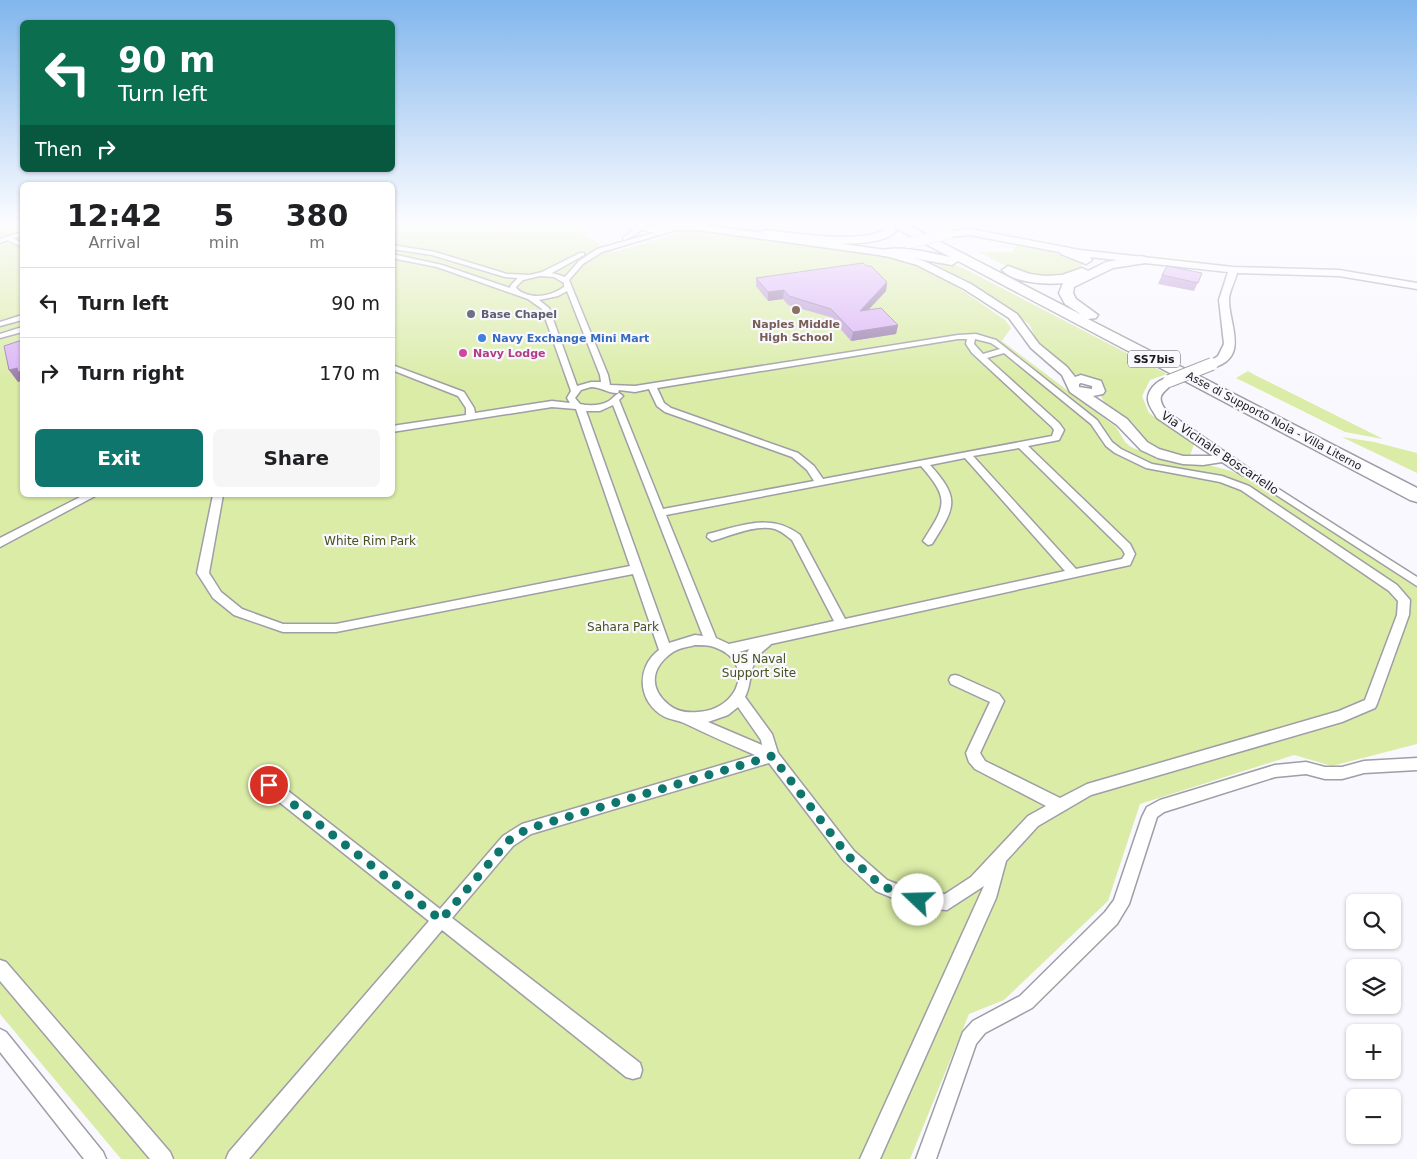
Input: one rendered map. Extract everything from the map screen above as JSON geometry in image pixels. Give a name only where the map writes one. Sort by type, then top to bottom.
[{"type":"highway","points":[[987,275],[1035,296]]},
{"type":"highway","name":"Asse di Supporto Nola - Villa Literno","points":[[995,275],[1417,496]]},
{"type":"highway","name":"Asse di Supporto Nola - Villa Literno","points":[[1009,275],[1417,487]]},
{"type":"highway","points":[[1023,275],[1048,281],[1067,279],[1074,275]]},
{"type":"highway","points":[[1082,275],[1068,285],[1066,293],[1070,300],[1079,308],[1116,331]]},
{"type":"street","points":[[463,275],[516,293],[541,304],[545,308],[573,393],[572,401],[578,406],[665,649]]},
{"type":"street","points":[[504,275],[533,275]]},
{"type":"street","points":[[556,275],[567,282],[607,386],[615,392],[615,399],[659,514],[711,642]]},
{"type":"street","points":[[525,297],[550,296],[563,291],[570,275]]},
{"type":"street","points":[[948,275],[1021,322],[1033,344],[1066,372],[1075,387],[1122,422],[1139,441],[1151,450],[1173,458],[1216,459],[1221,458],[1222,455]]},
{"type":"street","name":"Via Vicinale Boscariello","points":[[1232,275],[1224,300],[1231,345],[1227,354],[1212,364],[1160,386],[1153,398],[1158,410],[1168,420],[1417,582]]},
{"type":"street","points":[[1352,275],[1417,286]]},
{"type":"street","points":[[516,293],[513,286],[515,282],[528,276]]},
{"type":"street","points":[[0,324],[20,319]]},
{"type":"street","points":[[0,336],[20,331]]},
{"type":"street","points":[[552,404],[593,385],[635,389],[944,340],[972,336],[987,337],[1001,346],[1094,422],[1109,444],[1118,451],[1149,466],[1222,479],[1245,488],[1393,588],[1404,600],[1403,615],[1370,704],[1342,716],[1087,790],[1033,822],[977,882],[947,902],[918,900],[882,886],[848,856],[772,756],[767,738],[739,699]]},
{"type":"street","points":[[659,514],[1056,438],[1059,430],[976,352],[970,344],[972,336]]},
{"type":"street","points":[[944,340],[976,352],[1001,346]]},
{"type":"street","points":[[976,352],[1001,346]]},
{"type":"street","points":[[395,368],[461,394],[470,408],[471,417]]},
{"type":"street","points":[[652,386],[660,404],[668,410],[794,455],[811,468],[821,483]]},
{"type":"street","points":[[395,429],[552,404],[600,408],[635,389]]},
{"type":"street","points":[[729,649],[1126,562],[1130,554],[1126,547],[1021,445]]},
{"type":"street","points":[[967,455],[1073,573]]},
{"type":"street","points":[[1200,459],[1247,472]]},
{"type":"street","points":[[923,463],[941,482],[948,499],[943,517],[928,541]]},
{"type":"street","points":[[0,543],[88,497]]},
{"type":"street","points":[[218,497],[203,573],[217,594],[238,612],[282,628],[336,628],[637,569]]},
{"type":"street","points":[[712,537],[760,526],[774,525],[785,530],[796,538],[842,624]]},
{"type":"street","points":[[744,671],[754,652],[769,640]]},
{"type":"street","points":[[673,714],[688,718],[710,716],[730,708],[739,699],[746,680],[739,659],[729,649],[711,642],[687,641],[665,649],[654,659],[648,670],[647,683],[651,695],[660,706],[673,714],[772,756]]},
{"type":"street","points":[[955,680],[997,701],[973,753],[974,758],[980,765],[1059,805]]},
{"type":"street","points":[[236,1158],[508,841],[527,829],[772,756]]},
{"type":"street","points":[[926,1159],[969,1038],[978,1027],[1026,1002],[1110,918],[1121,904],[1147,822],[1152,812],[1160,807],[1275,771],[1306,768],[1325,773],[1342,773],[1364,766],[1417,764]]},
{"type":"street","points":[[269,785],[633,1070]]},
{"type":"street","points":[[870,1159],[990,892],[999,859]]},
{"type":"street","points":[[0,968],[163,1159]]},
{"type":"street","points":[[0,1038],[96,1159]]},
{"type":"green space","name":"US Naval Support Site","points":[[0,275],[20,275],[20,497],[395,497],[395,275],[936,275],[956,286],[1005,320],[1011,328],[1002,341],[1116,427],[1125,442],[1131,447],[1169,461],[1205,464],[1231,471],[1264,486],[1417,588],[1417,744],[1332,766],[1294,755],[1140,804],[1108,901],[1004,1000],[969,1014],[910,1159],[121,1159],[0,1014]]},
{"type":"green space","points":[[955,275],[977,275],[1167,374],[1150,380],[1142,396],[1149,413],[1194,444],[1190,456],[1168,453],[1157,449],[1147,442],[1133,423],[1105,403],[1101,397],[1104,389],[1096,380],[1073,374],[1047,353],[1038,343],[1029,324],[970,282]]},
{"type":"green space","points":[[1034,275],[1058,275],[1052,276]]},
{"type":"green space","points":[[1248,371],[1383,439],[1345,432],[1236,378]]},
{"type":"green space","points":[[1342,437],[1374,442],[1417,453],[1417,473]]},
{"type":"building","name":"Naples Middle High School","points":[[777,275],[880,275],[887,282],[860,311],[881,308],[898,325],[853,332],[831,309],[789,296],[784,290],[768,292],[756,278]]},
{"type":"building","points":[[1162,275],[1201,275],[1198,283]]},
{"type":"building","points":[[20,341],[20,372],[18,372],[17,368],[9,370],[4,346]]},
{"type":"place","name":"Naples Middle High School","points":[[796,310]]},
{"type":"place","name":"Base Chapel","points":[[471,314]]},
{"type":"place","name":"Navy Exchange Mini Mart","points":[[482,338]]},
{"type":"place","name":"Navy Lodge","points":[[463,353]]},
{"type":"route","points":[[269,785],[441,920],[508,841],[527,829],[772,756],[848,856],[882,886],[918,900]]},
{"type":"park label","name":"White Rim Park","points":[[370,541]]},
{"type":"park label","name":"Sahara Park","points":[[623,627]]}]
